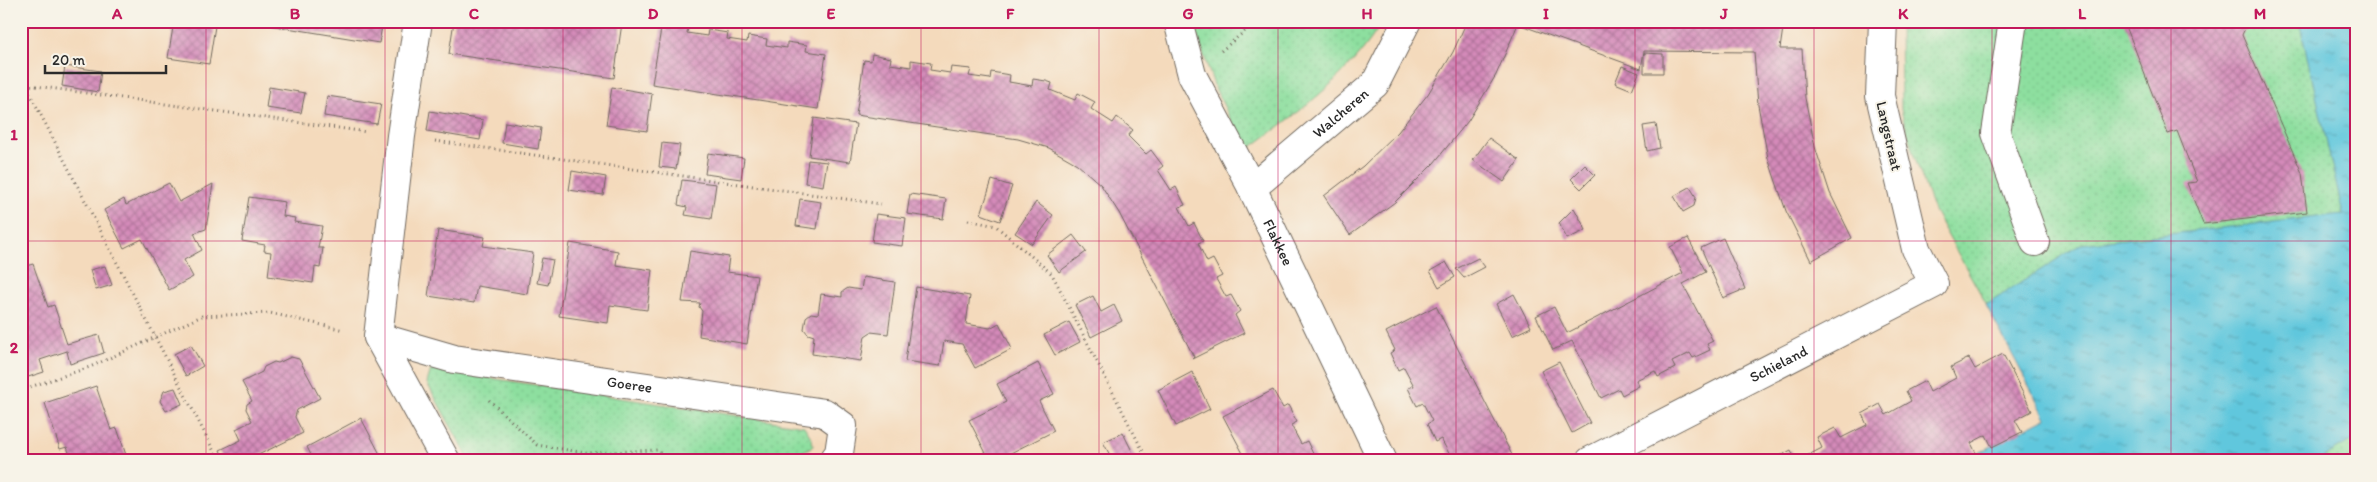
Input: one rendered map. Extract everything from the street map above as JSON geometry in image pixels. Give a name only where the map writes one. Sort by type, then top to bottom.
[{"type":"street","points":[[418,21],[401,136],[378,337],[446,461]]},
{"type":"street","name":"Flakkee","points":[[1178,21],[1192,75],[1252,188],[1383,461]]},
{"type":"street","name":"Walcheren","points":[[1252,188],[1375,84],[1406,21]]},
{"type":"street","name":"Langstraat","points":[[1882,21],[1880,96],[1916,249]]},
{"type":"street","points":[[2005,23],[1996,133],[2035,242]]},
{"type":"street","name":"Schieland","points":[[1590,461],[1934,284],[1916,249]]},
{"type":"street","name":"Goeree","points":[[378,337],[454,358],[825,413],[842,426],[838,453],[833,461]]},
{"type":"path","points":[[1192,75],[1257,21]]},
{"type":"path","points":[[23,84],[881,204]]},
{"type":"path","points":[[23,84],[219,461]]},
{"type":"path","points":[[968,220],[996,226],[1052,274],[1148,461]]},
{"type":"path","points":[[21,390],[90,367],[202,316],[270,313],[378,337]]},
{"type":"path","points":[[454,358],[498,411],[537,445],[586,454],[657,450],[668,461]]},
{"type":"green space","points":[[1192,21],[1383,21],[1355,60],[1338,77],[1285,123],[1246,151],[1215,88]]},
{"type":"green space","points":[[1900,21],[2356,21],[2356,461],[2295,461],[2005,337],[1934,211],[1913,153],[1901,110]]},
{"type":"green space","points":[[431,369],[804,426],[812,439],[813,446],[785,461],[470,461],[427,383]]},
{"type":"water","points":[[2299,21],[2356,21],[2356,438],[2316,461],[1963,461],[2046,418],[1986,305],[2081,244],[2343,214]]},
{"type":"building","points":[[174,21],[215,26],[209,64],[168,58]]},
{"type":"building","points":[[244,21],[383,21],[379,43]]},
{"type":"building","points":[[454,21],[609,21],[622,23],[614,78],[449,54]]},
{"type":"building","points":[[1467,21],[1784,21],[1780,49],[1802,49],[1805,98],[1815,147],[1830,193],[1852,238],[1811,261],[1786,211],[1768,158],[1758,105],[1754,52],[1644,51],[1641,69],[1518,24],[1496,75],[1468,121],[1434,163],[1395,202],[1350,235],[1324,196],[1363,166],[1398,132],[1428,94],[1453,52]]},
{"type":"building","points":[[2124,21],[2254,21],[2252,26],[2247,24],[2242,35],[2302,173],[2307,212],[2203,224],[2187,183],[2197,182],[2177,131],[2168,134]]},
{"type":"building","points":[[668,24],[688,26],[687,33],[707,36],[708,30],[728,33],[727,39],[747,42],[748,36],[767,39],[766,45],[787,48],[787,42],[807,45],[806,51],[826,54],[818,109],[652,84],[661,29],[667,30]]},
{"type":"building","points":[[1644,53],[1663,54],[1663,73],[1644,73]]},
{"type":"building","points":[[872,54],[891,58],[890,64],[911,67],[911,60],[931,63],[930,70],[950,73],[951,67],[971,69],[969,76],[990,79],[991,72],[1010,75],[1009,82],[1032,86],[1033,79],[1046,81],[1052,83],[1050,90],[1075,100],[1078,93],[1095,102],[1091,109],[1113,123],[1117,117],[1133,130],[1128,136],[1146,154],[1151,150],[1163,166],[1158,170],[1171,190],[1176,187],[1185,205],[1179,207],[1189,226],[1194,223],[1203,241],[1198,243],[1207,262],[1213,259],[1222,276],[1216,279],[1226,297],[1231,295],[1240,311],[1235,315],[1244,333],[1192,359],[1194,357],[1119,213],[1101,185],[1077,164],[1049,148],[1018,139],[856,115],[864,60],[871,61]]},
{"type":"building","points":[[65,66],[101,71],[98,92],[62,86]]},
{"type":"building","points":[[1622,66],[1639,73],[1632,90],[1615,83]]},
{"type":"building","points":[[269,87],[305,93],[301,113],[266,108]]},
{"type":"building","points":[[612,87],[652,94],[647,131],[606,125]]},
{"type":"building","points":[[327,96],[381,104],[377,124],[324,116]]},
{"type":"building","points":[[430,111],[483,120],[480,140],[427,131]]},
{"type":"building","points":[[814,118],[856,124],[850,162],[809,156]]},
{"type":"building","points":[[505,122],[541,128],[538,149],[502,143]]},
{"type":"building","points":[[1656,124],[1660,148],[1647,151],[1643,126]]},
{"type":"building","points":[[1489,138],[1519,160],[1504,182],[1473,160]]},
{"type":"building","points":[[662,143],[680,145],[676,169],[659,167]]},
{"type":"building","points":[[708,153],[744,158],[741,179],[705,174]]},
{"type":"building","points":[[808,160],[827,162],[823,186],[805,183]]},
{"type":"building","points":[[1585,165],[1595,175],[1581,189],[1571,179]]},
{"type":"building","points":[[572,171],[606,177],[603,195],[569,190]]},
{"type":"building","points":[[682,180],[716,184],[711,219],[685,215],[687,207],[678,205]]},
{"type":"building","points":[[992,180],[1012,186],[1000,221],[981,214]]},
{"type":"building","points":[[169,183],[179,202],[213,184],[206,229],[194,233],[202,250],[184,260],[193,277],[169,290],[142,239],[124,248],[104,210],[124,199],[126,205]]},
{"type":"building","points":[[1690,187],[1696,197],[1694,206],[1683,212],[1674,196]]},
{"type":"building","points":[[910,194],[946,199],[943,219],[907,214]]},
{"type":"building","points":[[249,197],[285,202],[283,216],[295,218],[294,222],[322,226],[318,248],[323,248],[320,268],[315,267],[313,283],[268,276],[271,252],[264,251],[265,245],[242,241]]},
{"type":"building","points":[[800,199],[821,202],[817,229],[796,226]]},
{"type":"building","points":[[1036,202],[1053,215],[1032,244],[1015,233]]},
{"type":"building","points":[[1574,208],[1586,230],[1567,239],[1559,223]]},
{"type":"building","points":[[876,214],[906,218],[902,246],[872,242]]},
{"type":"building","points":[[438,230],[485,237],[483,246],[533,253],[527,294],[477,286],[474,303],[428,296]]},
{"type":"building","points":[[1073,235],[1086,252],[1059,272],[1047,255]]},
{"type":"building","points":[[1688,238],[1706,272],[1683,284],[1713,341],[1707,344],[1710,350],[1693,358],[1690,353],[1672,362],[1675,368],[1658,377],[1655,371],[1636,380],[1639,386],[1622,395],[1619,389],[1601,398],[1572,341],[1553,350],[1536,316],[1554,307],[1567,333],[1683,273],[1670,247]]},
{"type":"building","points":[[1723,238],[1745,289],[1723,298],[1701,248]]},
{"type":"building","points":[[570,243],[618,251],[616,265],[652,270],[647,310],[610,305],[608,323],[559,316]]},
{"type":"building","points":[[690,251],[729,257],[727,272],[757,276],[747,344],[699,336],[702,311],[699,307],[700,303],[682,302]]},
{"type":"building","points":[[21,252],[26,266],[33,264],[48,307],[54,305],[67,344],[99,335],[104,353],[70,364],[67,351],[40,360],[44,372],[25,378],[21,367]]},
{"type":"building","points":[[542,258],[553,260],[548,285],[537,283]]},
{"type":"building","points":[[1478,258],[1485,267],[1464,278],[1456,269]]},
{"type":"building","points":[[1446,262],[1455,277],[1439,287],[1430,271]]},
{"type":"building","points":[[105,266],[112,285],[96,290],[90,270]]},
{"type":"building","points":[[863,277],[895,282],[888,334],[871,332],[865,336],[861,361],[812,354],[814,336],[808,334],[804,329],[806,317],[811,313],[818,314],[821,294],[842,297],[842,292],[848,288],[861,290]]},
{"type":"building","points":[[916,287],[970,296],[966,324],[990,328],[999,323],[1012,349],[975,368],[962,344],[944,341],[940,366],[905,361]]},
{"type":"building","points":[[1514,294],[1531,327],[1512,336],[1496,304]]},
{"type":"building","points":[[1093,296],[1101,312],[1114,305],[1122,321],[1091,337],[1075,305]]},
{"type":"building","points":[[1436,306],[1512,455],[1501,461],[1444,461],[1451,457],[1441,439],[1435,442],[1427,424],[1432,421],[1423,403],[1417,406],[1408,388],[1414,386],[1404,367],[1398,370],[1390,353],[1395,350],[1386,332]]},
{"type":"building","points":[[1069,322],[1080,342],[1055,355],[1044,335]]},
{"type":"building","points":[[191,345],[203,366],[186,376],[174,354]]},
{"type":"building","points":[[2003,354],[2032,411],[2015,420],[2022,432],[1992,447],[1986,435],[1971,443],[1977,455],[1965,461],[1943,461],[1941,458],[1936,461],[1797,461],[1822,448],[1817,437],[1835,428],[1841,438],[1867,425],[1862,414],[1880,404],[1886,415],[1911,401],[1906,391],[1925,381],[1930,392],[1956,378],[1951,367],[1969,358],[1975,369]]},
{"type":"building","points":[[291,357],[299,359],[320,398],[297,410],[295,417],[303,433],[246,461],[225,461],[220,450],[241,440],[236,429],[252,421],[246,409],[247,404],[252,401],[242,382],[262,372],[264,367]]},
{"type":"building","points":[[1559,362],[1590,423],[1572,433],[1541,371]]},
{"type":"building","points":[[1038,363],[1054,394],[1039,401],[1054,431],[995,461],[990,461],[969,420],[1006,402],[997,384]]},
{"type":"building","points":[[1192,372],[1210,409],[1176,426],[1158,390]]},
{"type":"building","points":[[96,386],[111,430],[117,428],[128,461],[72,461],[67,447],[60,449],[45,403]]},
{"type":"building","points":[[175,388],[182,404],[166,411],[160,401],[164,391]]},
{"type":"building","points":[[1273,390],[1283,408],[1288,405],[1297,422],[1291,425],[1301,444],[1307,441],[1315,458],[1310,461],[1247,461],[1223,416]]},
{"type":"building","points":[[361,418],[381,456],[372,461],[314,461],[307,447]]},
{"type":"building","points":[[1123,433],[1137,461],[1113,461],[1103,442]]},
{"type":"building","points":[[1791,450],[1796,461],[1771,461]]}]
